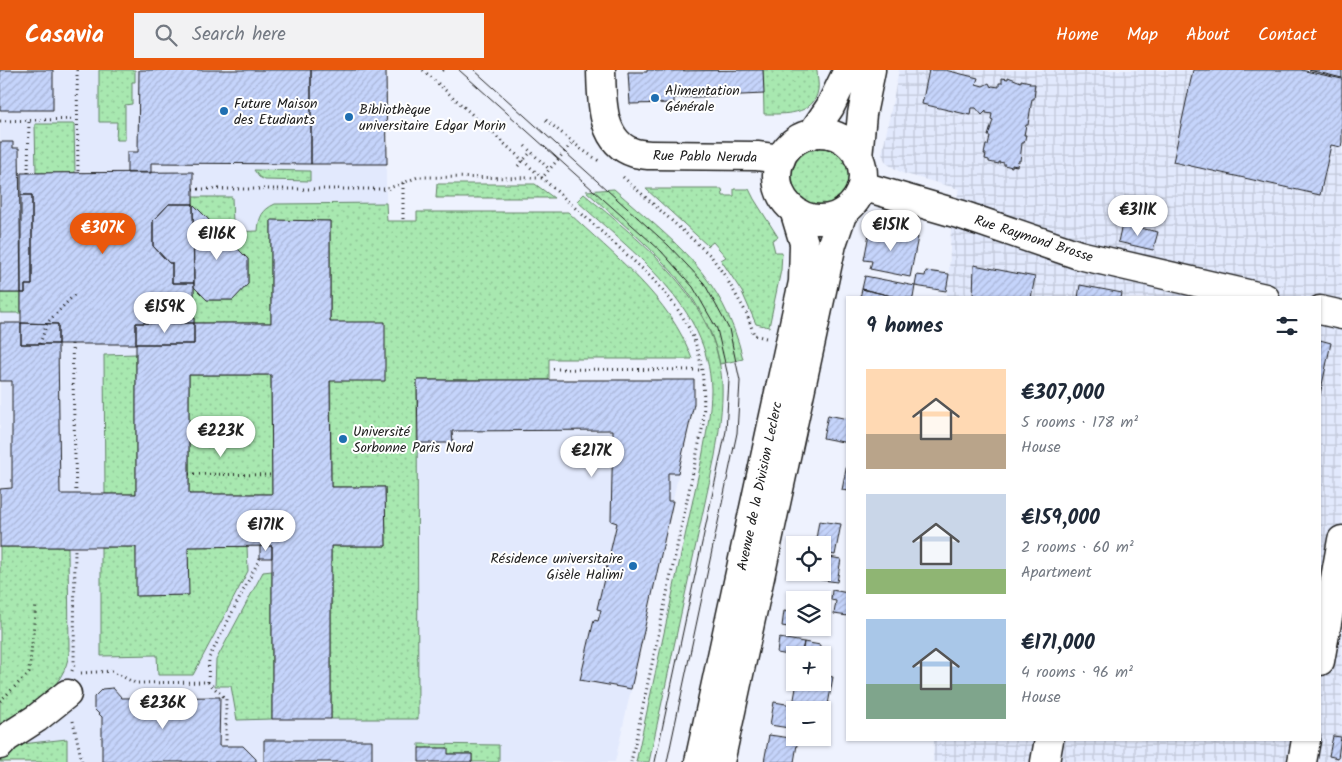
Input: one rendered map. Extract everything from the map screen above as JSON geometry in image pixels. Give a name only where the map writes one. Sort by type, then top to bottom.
[{"type":"street","name":"Rue Pablo Neruda","points":[[601,70],[602,109],[606,125],[623,146],[634,152],[651,155],[757,156],[781,159]]},
{"type":"street","points":[[811,134],[830,107],[848,70]]},
{"type":"street","points":[[858,157],[862,114],[871,70]]},
{"type":"street","points":[[781,159],[788,148],[799,139],[811,134],[833,136],[844,140],[858,157],[862,167],[862,186]]},
{"type":"street","name":"Avenue de la Division Leclerc","points":[[699,762],[803,282],[804,243],[794,210],[784,200],[778,187],[781,159]]},
{"type":"street","name":"Avenue de la Division Leclerc","points":[[720,762],[832,244],[844,212],[860,195],[862,186]]},
{"type":"street","name":"Rue Raymond Brosse","points":[[862,186],[962,215],[1079,255],[1256,296]]},
{"type":"street","points":[[794,210],[805,216],[818,219],[831,218],[844,212]]},
{"type":"street","points":[[1321,310],[1342,315]]},
{"type":"street","points":[[1321,655],[1342,540]]},
{"type":"street","points":[[0,745],[6,738],[37,718],[67,694]]},
{"type":"street","points":[[1045,762],[1049,741]]},
{"type":"street","points":[[1302,762],[1306,741]]},
{"type":"path","points":[[77,70],[78,173]]},
{"type":"path","points":[[423,70],[647,273],[680,311],[698,347],[704,396],[703,425],[631,762]]},
{"type":"path","points":[[28,173],[29,119]]},
{"type":"path","points":[[0,121],[76,119]]},
{"type":"path","points":[[546,120],[604,164]]},
{"type":"path","points":[[193,189],[387,189],[418,177],[542,178],[573,142]]},
{"type":"path","points":[[525,146],[550,169]]},
{"type":"path","points":[[518,166],[531,152]]},
{"type":"path","points":[[620,174],[707,252],[725,276],[743,306],[754,335],[773,340]]},
{"type":"path","points":[[403,183],[403,221]]},
{"type":"path","points":[[40,344],[47,323],[74,295]]},
{"type":"path","points":[[72,344],[76,494]]},
{"type":"path","points":[[553,369],[702,370]]},
{"type":"path","points":[[189,474],[272,475]]},
{"type":"path","points":[[75,547],[74,665],[72,674],[112,671],[135,683],[208,682],[226,699],[226,743]]},
{"type":"path","points":[[208,682],[209,658],[260,558]]},
{"type":"path","points":[[0,701],[29,673],[36,604]]},
{"type":"path","points":[[67,694],[82,762]]},
{"type":"shaded area","name":"Université Sorbonne Paris Nord","points":[[0,70],[386,70],[386,221],[417,380],[694,404],[615,762],[0,762]]},
{"type":"shaded area","points":[[899,70],[1342,70],[1342,762],[933,762],[934,741],[1321,741],[1321,296],[948,296],[946,291],[949,274],[951,227],[959,189],[902,173],[886,163],[882,154]]},
{"type":"green space","points":[[99,70],[135,70],[135,82],[132,82],[132,104],[125,105],[125,140],[116,140],[117,122],[99,122]]},
{"type":"green space","points":[[763,70],[817,70],[818,88],[811,105],[797,112],[764,114]]},
{"type":"green space","points":[[35,124],[74,124],[75,173],[36,173]]},
{"type":"green space","points":[[821,148],[832,150],[845,161],[850,177],[848,188],[837,201],[821,206],[810,204],[797,193],[792,177],[794,166],[805,153]]},
{"type":"green space","points":[[254,170],[310,171],[310,181],[265,180],[259,177]]},
{"type":"green space","points":[[437,184],[535,184],[554,198],[436,198]]},
{"type":"green space","points":[[614,189],[676,244],[694,263],[723,305],[734,330],[743,359],[720,364],[712,337],[686,289],[649,247],[586,191]]},
{"type":"green space","points":[[646,189],[722,189],[723,196],[734,196],[734,189],[749,189],[778,237],[772,240],[775,252],[782,252],[781,270],[769,327],[756,324],[742,292],[721,260],[726,257],[713,242],[708,246]]},
{"type":"green space","points":[[584,194],[652,253],[692,300],[707,325],[717,353],[722,383],[721,410],[715,456],[649,762],[636,762],[702,458],[711,389],[707,359],[697,332],[682,307],[664,283],[643,261],[577,201]]},
{"type":"green space","points":[[193,197],[232,197],[233,223],[209,223],[193,204]]},
{"type":"green space","points":[[386,203],[387,221],[417,221],[417,212],[568,212],[621,261],[655,297],[670,316],[692,359],[549,359],[549,380],[417,380],[418,719],[331,719],[331,546],[386,546],[385,487],[331,487],[330,221],[271,221],[271,323],[194,323],[194,287],[207,300],[233,300],[248,284],[248,259],[233,244],[230,244],[230,232],[258,231],[262,214],[275,204]]},
{"type":"green space","points":[[0,293],[21,293],[21,313],[0,313]]},
{"type":"green space","points":[[136,354],[136,494],[105,494],[104,355]]},
{"type":"green space","points":[[189,375],[271,375],[272,494],[189,494]]},
{"type":"green space","points":[[247,546],[248,571],[193,675],[158,675],[157,655],[101,656],[101,547],[136,547],[137,596],[188,595],[188,547]]},
{"type":"green space","points":[[0,547],[68,547],[69,652],[61,677],[53,688],[0,732]]},
{"type":"green space","points":[[272,571],[272,719],[237,720],[231,686],[215,686],[216,660],[263,572]]},
{"type":"green space","points":[[67,739],[67,762],[0,762],[0,751],[4,746]]},
{"type":"green space","points":[[419,744],[499,745],[499,762],[472,762],[472,754],[448,754],[419,748]]},
{"type":"building","points":[[0,70],[53,70],[53,110],[0,110]]},
{"type":"building","name":"Future Maison des Etudiants","points":[[139,70],[311,70],[311,164],[151,163],[151,173],[127,173],[127,152],[138,152]]},
{"type":"building","name":"Bibliothèque universitaire Edgar Morin","points":[[311,70],[386,70],[387,164],[311,164]]},
{"type":"building","points":[[647,70],[763,70],[764,94],[674,98],[674,103],[630,104],[628,72],[647,72]]},
{"type":"building","points":[[929,70],[945,70],[978,78],[976,84],[983,86],[989,83],[991,87],[999,87],[999,83],[1002,83],[1002,78],[1008,79],[1008,77],[1021,82],[1021,80],[1030,82],[1029,84],[1035,84],[1034,99],[1032,99],[1028,125],[1026,125],[1024,135],[1026,135],[1024,143],[1022,143],[1020,161],[1018,161],[1017,166],[1012,165],[1012,167],[1004,165],[1004,163],[989,162],[989,160],[985,159],[986,154],[984,154],[986,145],[988,145],[990,136],[988,136],[993,120],[991,119],[992,114],[986,113],[986,111],[982,115],[976,108],[971,108],[970,115],[922,104]]},
{"type":"building","points":[[1193,70],[1301,70],[1342,79],[1342,142],[1341,147],[1331,145],[1320,195],[1173,162]]},
{"type":"building","points":[[1309,70],[1342,70],[1342,78]]},
{"type":"building","points":[[0,142],[13,142],[13,148],[19,148],[21,293],[0,293]]},
{"type":"building","points":[[193,172],[193,204],[169,204],[153,221],[153,246],[169,263],[172,263],[172,283],[194,283],[194,323],[136,323],[136,344],[58,344],[58,324],[21,323],[21,293],[25,293],[25,285],[32,285],[32,195],[21,195],[21,173]]},
{"type":"building","points":[[21,195],[32,195],[32,285],[25,285],[25,293],[21,293]]},
{"type":"building","points":[[169,204],[193,204],[194,283],[172,283],[172,263],[169,263],[153,246],[153,221]]},
{"type":"building","points":[[193,204],[209,220],[209,223],[230,223],[230,244],[233,244],[248,259],[248,284],[233,300],[207,300],[194,287]]},
{"type":"building","points":[[271,220],[330,221],[330,322],[385,322],[385,381],[330,381],[331,487],[385,487],[386,546],[331,546],[331,719],[272,719],[272,546],[188,547],[189,595],[136,596],[136,547],[0,547],[0,489],[12,488],[12,381],[0,381],[0,323],[21,323],[21,344],[58,344],[60,494],[136,494],[136,344],[194,344],[194,323],[271,323]],"holes":[[[189,375],[271,375],[272,494],[189,494]]]},
{"type":"building","points":[[1122,224],[1158,232],[1153,250],[1118,242]]},
{"type":"building","points":[[870,229],[918,237],[910,277],[870,269],[872,261],[864,260]]},
{"type":"building","points":[[974,265],[1035,277],[1031,296],[973,296]]},
{"type":"building","points":[[926,271],[949,274],[946,291],[915,286],[917,275],[925,276]]},
{"type":"building","points":[[865,276],[915,286],[913,296],[892,296],[862,289]]},
{"type":"building","points":[[1080,285],[1122,293],[1121,296],[1078,296]]},
{"type":"building","points":[[862,289],[892,296],[860,296]]},
{"type":"building","points":[[21,323],[58,324],[58,344],[21,344]]},
{"type":"building","points":[[136,323],[194,323],[194,344],[136,344]]},
{"type":"building","points":[[1321,340],[1331,343],[1321,389]]},
{"type":"building","name":"Résidence universitaire Gisèle Halimi","points":[[417,380],[694,380],[694,404],[678,473],[668,473],[668,501],[673,501],[631,689],[580,680],[594,620],[598,621],[601,610],[597,609],[617,523],[611,521],[613,430],[452,431],[453,443],[418,443]]},
{"type":"building","points":[[828,415],[846,419],[846,443],[823,438]]},
{"type":"building","points":[[846,469],[846,491],[842,490]]},
{"type":"building","points":[[819,521],[841,524],[835,555],[831,554],[831,536],[816,536]]},
{"type":"building","points":[[260,546],[272,546],[272,558],[260,558]]},
{"type":"building","points":[[831,557],[841,559],[837,582],[830,581]]},
{"type":"building","points":[[832,590],[846,593],[846,616],[834,614],[836,601],[831,600]]},
{"type":"building","points":[[784,611],[786,611],[786,627],[782,626]]},
{"type":"building","points":[[779,638],[804,642],[803,646],[786,646],[786,654],[777,653]]},
{"type":"building","points":[[804,642],[820,645],[820,646],[803,646]]},
{"type":"building","points":[[113,688],[122,698],[220,697],[219,746],[243,746],[256,759],[256,762],[102,762],[102,717],[94,709],[94,697],[102,689]]},
{"type":"building","points":[[795,691],[830,691],[829,701],[794,701]]},
{"type":"building","points":[[774,702],[786,704],[786,728],[770,725]]},
{"type":"building","points":[[769,735],[786,737],[786,746],[797,746],[794,762],[764,762]]},
{"type":"building","points":[[1333,736],[1341,737],[1338,758],[1329,756]]},
{"type":"building","points":[[264,740],[372,740],[372,762],[264,762]]},
{"type":"building","points":[[419,748],[448,748],[448,754],[472,754],[472,762],[419,762]]},
{"type":"tram line","points":[[459,70],[661,251],[693,287],[717,329],[729,380],[726,431],[655,762]]},
{"type":"tram line","points":[[474,70],[668,245],[704,283],[729,329],[740,381],[737,433],[667,762]]},
{"type":"place","name":"Alimentation Générale","points":[[655,98]]},
{"type":"place","name":"Future Maison des Etudiants","points":[[224,111]]},
{"type":"place","name":"Bibliothèque universitaire Edgar Morin","points":[[349,117]]},
{"type":"place","name":"Université Sorbonne Paris Nord","points":[[343,439]]},
{"type":"place","name":"Résidence universitaire Gisèle Halimi","points":[[633,566]]}]
